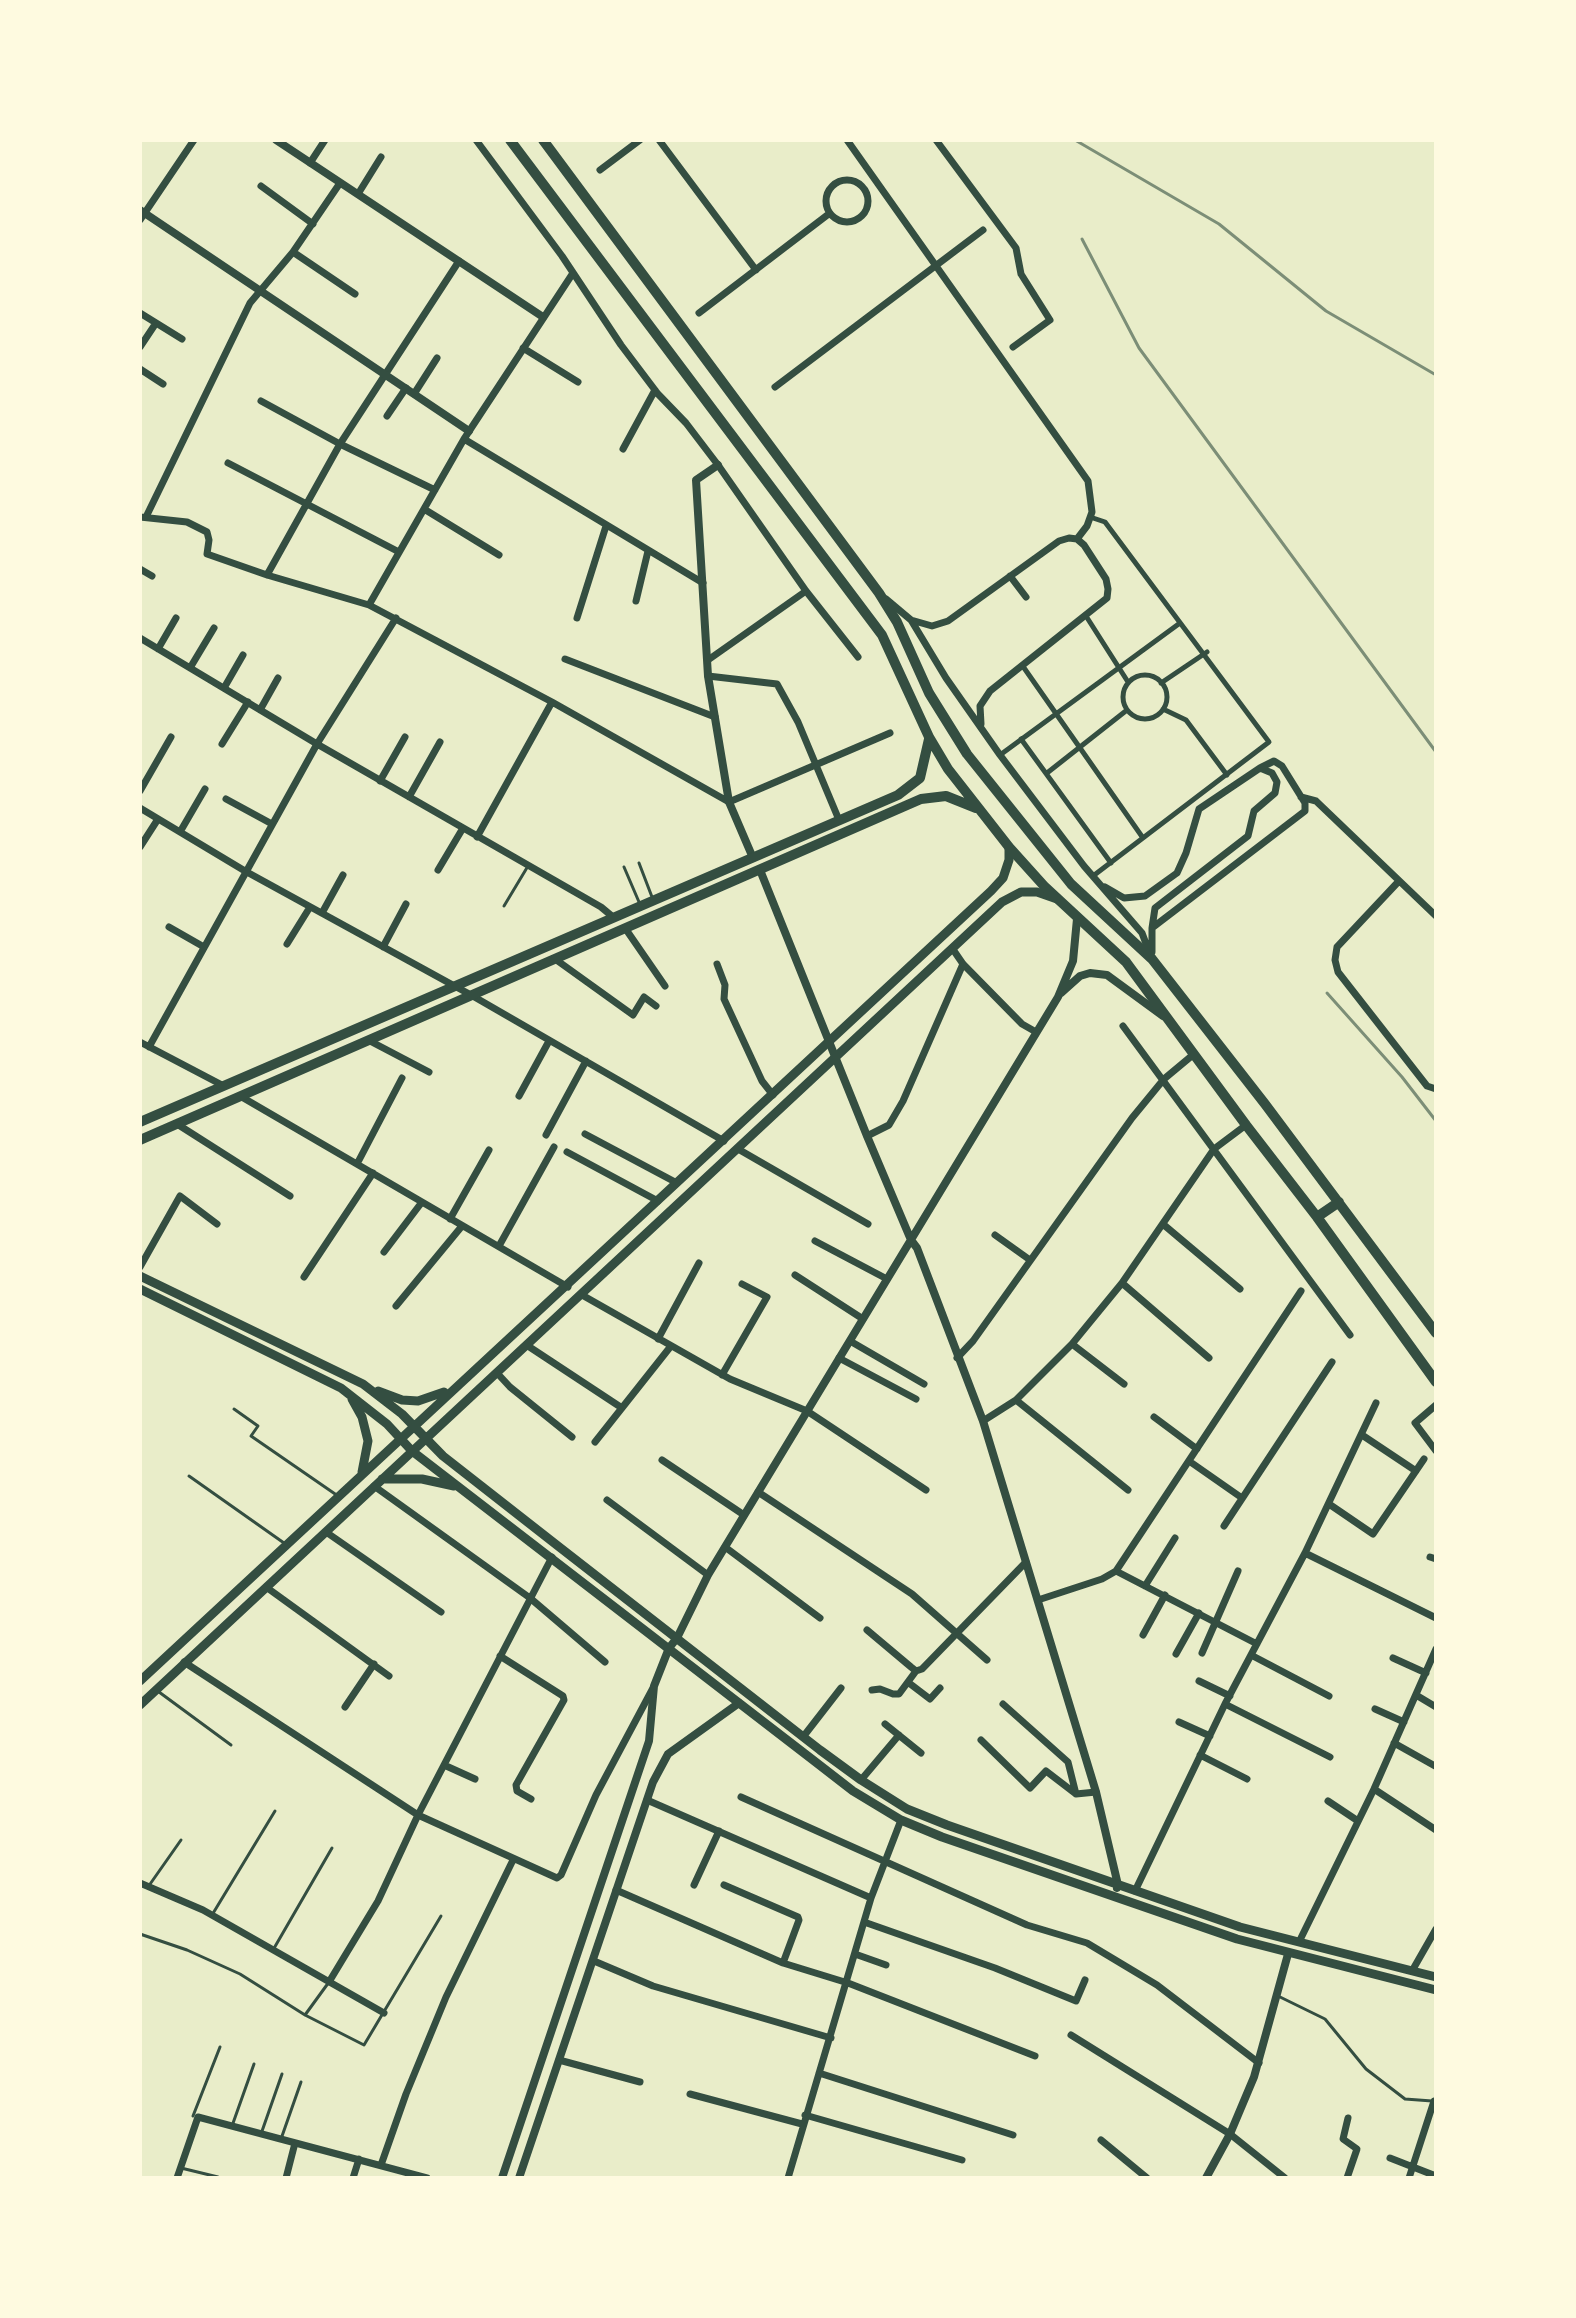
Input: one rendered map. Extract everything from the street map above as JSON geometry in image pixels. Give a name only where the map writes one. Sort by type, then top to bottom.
[{"type":"main road","points":[[510,140],[882,635],[929,737],[979,810],[1057,899],[1126,962],[1436,1382]]},
{"type":"main road","points":[[543,140],[879,593],[897,622],[929,693],[967,754],[1071,884],[1152,959],[1436,1333]]},
{"type":"main road","points":[[140,1122],[898,795],[920,778],[929,737]]},
{"type":"main road","points":[[911,785],[920,789],[921,799]]},
{"type":"main road","points":[[140,1140],[921,799],[946,796],[979,810]]},
{"type":"main road","points":[[140,1681],[412,1426],[568,1287],[991,891],[1003,878],[1009,860],[1009,847]]},
{"type":"main road","points":[[140,1705],[1002,902],[1021,892],[1037,892],[1057,899]]},
{"type":"main road","points":[[1317,1217],[1339,1202]]},
{"type":"main road","points":[[140,1276],[402,1400],[434,1398],[464,1380]]},
{"type":"main road","points":[[140,1289],[341,1388],[401,1438],[412,1451],[853,1791],[901,1820],[942,1837],[1288,1954],[1436,1990]]},
{"type":"main road","points":[[363,1384],[402,1414],[424,1439],[803,1737],[907,1809],[1240,1927],[1436,1977]]},
{"type":"main road","points":[[341,1388],[362,1417],[368,1441],[362,1473]]},
{"type":"main road","points":[[378,1482],[422,1479],[460,1487]]},
{"type":"street","points":[[194,140],[142,215],[406,388],[467,435],[606,526],[703,583]]},
{"type":"street","points":[[276,140],[543,317]]},
{"type":"street","points":[[310,163],[325,140]]},
{"type":"street","points":[[476,140],[621,345],[718,465],[806,591],[858,657]]},
{"type":"street","points":[[600,170],[640,140]]},
{"type":"street","points":[[659,140],[756,270]]},
{"type":"street","points":[[847,140],[1088,481],[1090,517],[1077,539]]},
{"type":"street","points":[[936,140],[1016,248],[1021,274],[1050,320],[1013,347]]},
{"type":"street","points":[[358,194],[381,157]]},
{"type":"street","points":[[851,181],[865,189],[868,205],[860,218],[844,222],[830,213],[827,198],[835,184],[851,181]]},
{"type":"street","points":[[865,189],[876,181]]},
{"type":"street","points":[[340,183],[293,252],[262,291],[254,296],[143,517],[187,522],[207,532],[207,554],[369,605],[396,618],[729,802]]},
{"type":"street","points":[[261,186],[313,224]]},
{"type":"street","points":[[699,313],[830,213]]},
{"type":"street","points":[[775,387],[983,230]]},
{"type":"street","points":[[293,252],[355,294]]},
{"type":"street","points":[[267,575],[340,444],[459,261]]},
{"type":"street","points":[[369,605],[467,435],[573,273]]},
{"type":"street","points":[[140,313],[182,339]]},
{"type":"street","points":[[140,347],[156,323]]},
{"type":"street","points":[[523,348],[578,382]]},
{"type":"street","points":[[414,394],[437,358]]},
{"type":"street","points":[[140,369],[163,384]]},
{"type":"street","points":[[387,416],[406,388]]},
{"type":"street","points":[[623,449],[655,390]]},
{"type":"street","points":[[261,401],[435,490]]},
{"type":"street","points":[[228,463],[399,552]]},
{"type":"street","points":[[718,465],[696,480],[708,676],[729,802],[753,858]]},
{"type":"street","points":[[424,509],[499,555]]},
{"type":"street","points":[[1090,517],[1105,522],[1269,742],[1093,876]]},
{"type":"street","points":[[577,618],[606,526]]},
{"type":"street","points":[[911,620],[932,626],[948,621],[1059,541],[1077,539],[1084,545],[1106,579],[1107,598],[998,684],[982,701],[981,726]]},
{"type":"street","points":[[636,601],[648,551]]},
{"type":"street","points":[[140,569],[152,576]]},
{"type":"street","points":[[1010,576],[1026,597]]},
{"type":"street","points":[[708,660],[806,591]]},
{"type":"street","points":[[879,593],[911,620],[946,678],[1000,755],[1099,884],[1142,933],[1152,959]]},
{"type":"street","points":[[1086,616],[1128,682]]},
{"type":"street","points":[[158,649],[176,618]]},
{"type":"street","points":[[149,1047],[317,744],[396,618]]},
{"type":"street","points":[[1000,755],[1180,623]]},
{"type":"street","points":[[190,668],[214,628]]},
{"type":"street","points":[[140,638],[380,781],[601,907],[613,917]]},
{"type":"street","points":[[1161,683],[1205,653]]},
{"type":"street","points":[[224,688],[243,655]]},
{"type":"street","points":[[565,659],[715,717]]},
{"type":"street","points":[[1022,665],[1143,838]]},
{"type":"street","points":[[1148,675],[1161,683],[1167,696],[1163,709],[1152,718],[1145,719],[1127,710],[1122,696],[1128,682],[1148,675]]},
{"type":"street","points":[[708,676],[777,684],[798,722],[839,820]]},
{"type":"street","points":[[260,710],[278,678]]},
{"type":"street","points":[[222,744],[248,702]]},
{"type":"street","points":[[477,837],[552,702]]},
{"type":"street","points":[[1163,709],[1186,720],[1227,775]]},
{"type":"street","points":[[1047,773],[1127,710]]},
{"type":"street","points":[[729,802],[890,733]]},
{"type":"street","points":[[140,791],[171,737]]},
{"type":"street","points":[[380,781],[405,737]]},
{"type":"street","points":[[1021,739],[1111,863]]},
{"type":"street","points":[[409,797],[440,742]]},
{"type":"street","points":[[1099,884],[1124,898],[1145,896],[1177,873],[1199,809],[1270,762],[1277,763],[1305,803],[1305,811],[1152,928]]},
{"type":"street","points":[[1152,959],[1155,908],[1250,833],[1254,811],[1275,793],[1277,788],[1272,773],[1260,768]]},
{"type":"street","points":[[180,832],[205,789]]},
{"type":"street","points":[[1301,797],[1316,801],[1436,916]]},
{"type":"street","points":[[226,799],[272,824]]},
{"type":"street","points":[[140,808],[245,871],[471,995],[724,1141]]},
{"type":"street","points":[[140,847],[158,819]]},
{"type":"street","points":[[438,870],[463,828]]},
{"type":"street","points":[[760,870],[867,1136],[917,1248],[983,1421],[1096,1792],[1118,1885],[1114,1896]]},
{"type":"street","points":[[322,913],[343,875]]},
{"type":"street","points":[[1399,881],[1337,947],[1335,960],[1338,972],[1427,1086],[1436,1089]]},
{"type":"street","points":[[383,947],[406,904]]},
{"type":"street","points":[[287,944],[310,907]]},
{"type":"street","points":[[184,1662],[418,1815],[552,1878],[561,1875],[596,1795],[708,1575],[1058,997],[1073,961],[1077,919]]},
{"type":"street","points":[[169,927],[204,947]]},
{"type":"street","points":[[625,928],[665,986]]},
{"type":"street","points":[[952,948],[963,964],[1022,1024],[1036,1032]]},
{"type":"street","points":[[555,959],[633,1015],[644,997],[656,1006]]},
{"type":"street","points":[[717,964],[725,985],[724,999],[762,1081],[773,1095]]},
{"type":"street","points":[[867,1136],[889,1125],[903,1101],[963,964]]},
{"type":"street","points":[[1058,997],[1080,976],[1090,973],[1107,975],[1172,1022]]},
{"type":"street","points":[[1123,1026],[1350,1335]]},
{"type":"street","points":[[368,1040],[429,1072]]},
{"type":"street","points":[[519,1096],[549,1041]]},
{"type":"street","points":[[140,1042],[222,1085]]},
{"type":"street","points":[[957,1358],[973,1341],[1132,1118],[1164,1079],[1194,1054]]},
{"type":"street","points":[[546,1135],[586,1061]]},
{"type":"street","points":[[357,1164],[402,1078]]},
{"type":"street","points":[[240,1096],[568,1287]]},
{"type":"street","points":[[177,1124],[290,1196]]},
{"type":"street","points":[[983,1421],[1016,1400],[1072,1344],[1122,1283],[1214,1149],[1246,1125]]},
{"type":"street","points":[[585,1134],[677,1183]]},
{"type":"street","points":[[499,1246],[554,1147]]},
{"type":"street","points":[[738,1149],[868,1224]]},
{"type":"street","points":[[450,1219],[489,1150]]},
{"type":"street","points":[[567,1152],[658,1201]]},
{"type":"street","points":[[304,1277],[373,1173]]},
{"type":"street","points":[[140,1267],[180,1196],[217,1224]]},
{"type":"street","points":[[384,1252],[422,1202]]},
{"type":"street","points":[[1164,1225],[1240,1289]]},
{"type":"street","points":[[396,1306],[462,1226]]},
{"type":"street","points":[[995,1235],[1030,1260]]},
{"type":"street","points":[[815,1241],[887,1279]]},
{"type":"street","points":[[658,1339],[699,1263]]},
{"type":"street","points":[[795,1275],[863,1319]]},
{"type":"street","points":[[1122,1283],[1209,1358]]},
{"type":"street","points":[[722,1375],[767,1297],[742,1284]]},
{"type":"street","points":[[1038,1600],[1102,1579],[1116,1571],[1301,1291]]},
{"type":"street","points":[[582,1295],[722,1375],[807,1411],[926,1490]]},
{"type":"street","points":[[850,1341],[924,1384]]},
{"type":"street","points":[[1072,1344],[1124,1384]]},
{"type":"street","points":[[528,1346],[622,1408]]},
{"type":"street","points":[[595,1442],[671,1346]]},
{"type":"street","points":[[839,1358],[916,1399]]},
{"type":"street","points":[[1224,1526],[1332,1362]]},
{"type":"street","points":[[498,1374],[572,1437]]},
{"type":"street","points":[[1016,1400],[1128,1490]]},
{"type":"street","points":[[1135,1891],[1225,1704],[1305,1553],[1376,1403]]},
{"type":"street","points":[[1436,1405],[1415,1423],[1436,1451]]},
{"type":"street","points":[[1154,1417],[1197,1449]]},
{"type":"street","points":[[1362,1435],[1416,1471]]},
{"type":"street","points":[[1329,1504],[1373,1534],[1424,1459]]},
{"type":"street","points":[[662,1460],[744,1515]]},
{"type":"street","points":[[1189,1461],[1242,1498]]},
{"type":"street","points":[[378,1482],[530,1598],[605,1662]]},
{"type":"street","points":[[758,1492],[912,1594],[987,1660]]},
{"type":"street","points":[[607,1500],[708,1575]]},
{"type":"street","points":[[326,1532],[441,1612]]},
{"type":"street","points":[[1145,1586],[1175,1538]]},
{"type":"street","points":[[725,1547],[820,1618]]},
{"type":"street","points":[[1305,1553],[1436,1618]]},
{"type":"street","points":[[329,1982],[378,1901],[418,1815],[552,1557]]},
{"type":"street","points":[[872,1690],[899,1694],[916,1671],[922,1669],[1026,1562]]},
{"type":"street","points":[[1116,1571],[1257,1644]]},
{"type":"street","points":[[1202,1653],[1238,1571]]},
{"type":"street","points":[[266,1587],[389,1676]]},
{"type":"street","points":[[1143,1635],[1165,1595]]},
{"type":"street","points":[[1176,1654],[1199,1613]]},
{"type":"street","points":[[867,1630],[916,1671]]},
{"type":"street","points":[[1299,1942],[1374,1789],[1436,1649]]},
{"type":"street","points":[[1251,1655],[1329,1696]]},
{"type":"street","points":[[500,1656],[563,1696],[564,1700],[516,1785],[517,1791],[531,1799]]},
{"type":"street","points":[[1393,1658],[1426,1673]]},
{"type":"street","points":[[345,1707],[374,1664]]},
{"type":"street","points":[[1199,1681],[1230,1696]]},
{"type":"street","points":[[909,1683],[930,1699],[940,1688]]},
{"type":"street","points":[[502,2178],[649,1741],[654,1686]]},
{"type":"street","points":[[803,1737],[841,1688]]},
{"type":"street","points":[[1416,1695],[1436,1707]]},
{"type":"street","points":[[519,2178],[653,1782],[668,1754],[739,1703]]},
{"type":"street","points":[[1003,1704],[1068,1762],[1076,1794]]},
{"type":"street","points":[[1225,1704],[1330,1757]]},
{"type":"street","points":[[1375,1709],[1404,1722]]},
{"type":"street","points":[[1179,1722],[1210,1736]]},
{"type":"street","points":[[885,1724],[921,1753]]},
{"type":"street","points":[[861,1780],[899,1735]]},
{"type":"street","points":[[981,1740],[1030,1788],[1046,1771],[1076,1794],[1096,1792]]},
{"type":"street","points":[[1394,1743],[1435,1766]]},
{"type":"street","points":[[1200,1755],[1247,1779]]},
{"type":"street","points":[[444,1765],[475,1779]]},
{"type":"street","points":[[1374,1789],[1436,1830]]},
{"type":"street","points":[[741,1797],[1027,1925],[1087,1943],[1157,1985],[1259,2063]]},
{"type":"street","points":[[647,1800],[871,1898]]},
{"type":"street","points":[[1328,1801],[1358,1821]]},
{"type":"street","points":[[788,2178],[871,1898],[901,1820]]},
{"type":"street","points":[[694,1885],[719,1831]]},
{"type":"street","points":[[381,2165],[446,1997],[513,1860]]},
{"type":"street","points":[[144,1885],[212,1915],[384,2013]]},
{"type":"street","points":[[724,1885],[798,1917],[783,1963]]},
{"type":"street","points":[[616,1890],[783,1963],[848,1983],[1035,2056]]},
{"type":"street","points":[[864,1922],[995,1968],[1076,2001],[1085,1980]]},
{"type":"street","points":[[1412,1971],[1436,1929]]},
{"type":"street","points":[[855,1954],[886,1965]]},
{"type":"street","points":[[1206,2178],[1230,2134],[1259,2063],[1288,1954]]},
{"type":"street","points":[[594,1961],[653,1986],[831,2038]]},
{"type":"street","points":[[1071,2035],[1230,2134],[1283,2178]]},
{"type":"street","points":[[559,2060],[640,2082]]},
{"type":"street","points":[[819,2073],[1013,2135]]},
{"type":"street","points":[[690,2094],[802,2124]]},
{"type":"street","points":[[1409,2178],[1435,2101]]},
{"type":"street","points":[[805,2115],[962,2160]]},
{"type":"street","points":[[177,2178],[196,2117],[427,2178]]},
{"type":"street","points":[[1347,2178],[1357,2149],[1343,2139],[1348,2118]]},
{"type":"street","points":[[1101,2140],[1147,2178]]},
{"type":"street","points":[[286,2178],[295,2143]]},
{"type":"street","points":[[1390,2158],[1436,2176]]},
{"type":"street","points":[[353,2178],[359,2159]]},
{"type":"lane","points":[[639,863],[653,900]]},
{"type":"lane","points":[[504,906],[528,866]]},
{"type":"lane","points":[[624,867],[640,906]]},
{"type":"lane","points":[[234,1409],[258,1426],[251,1436],[338,1496]]},
{"type":"lane","points":[[189,1476],[287,1545]]},
{"type":"lane","points":[[156,1690],[231,1745]]},
{"type":"lane","points":[[212,1915],[275,1811]]},
{"type":"lane","points":[[144,1885],[181,1840]]},
{"type":"lane","points":[[273,1950],[332,1848]]},
{"type":"lane","points":[[140,1934],[187,1950],[240,1974],[305,2015],[364,2045],[441,1916]]},
{"type":"lane","points":[[305,2015],[329,1982]]},
{"type":"lane","points":[[1278,1996],[1325,2019],[1366,2069],[1405,2099],[1435,2101]]},
{"type":"lane","points":[[196,2117],[220,2047]]},
{"type":"lane","points":[[232,2126],[254,2064]]},
{"type":"lane","points":[[261,2134],[282,2074]]},
{"type":"lane","points":[[281,2139],[301,2082]]},
{"type":"lane","points":[[181,2168],[218,2177]]},
{"type":"railway","points":[[1075,140],[1219,224],[1326,311],[1436,375]]},
{"type":"railway","points":[[1082,239],[1139,348],[1436,752]]},
{"type":"railway","points":[[1327,993],[1402,1077],[1436,1121]]}]
